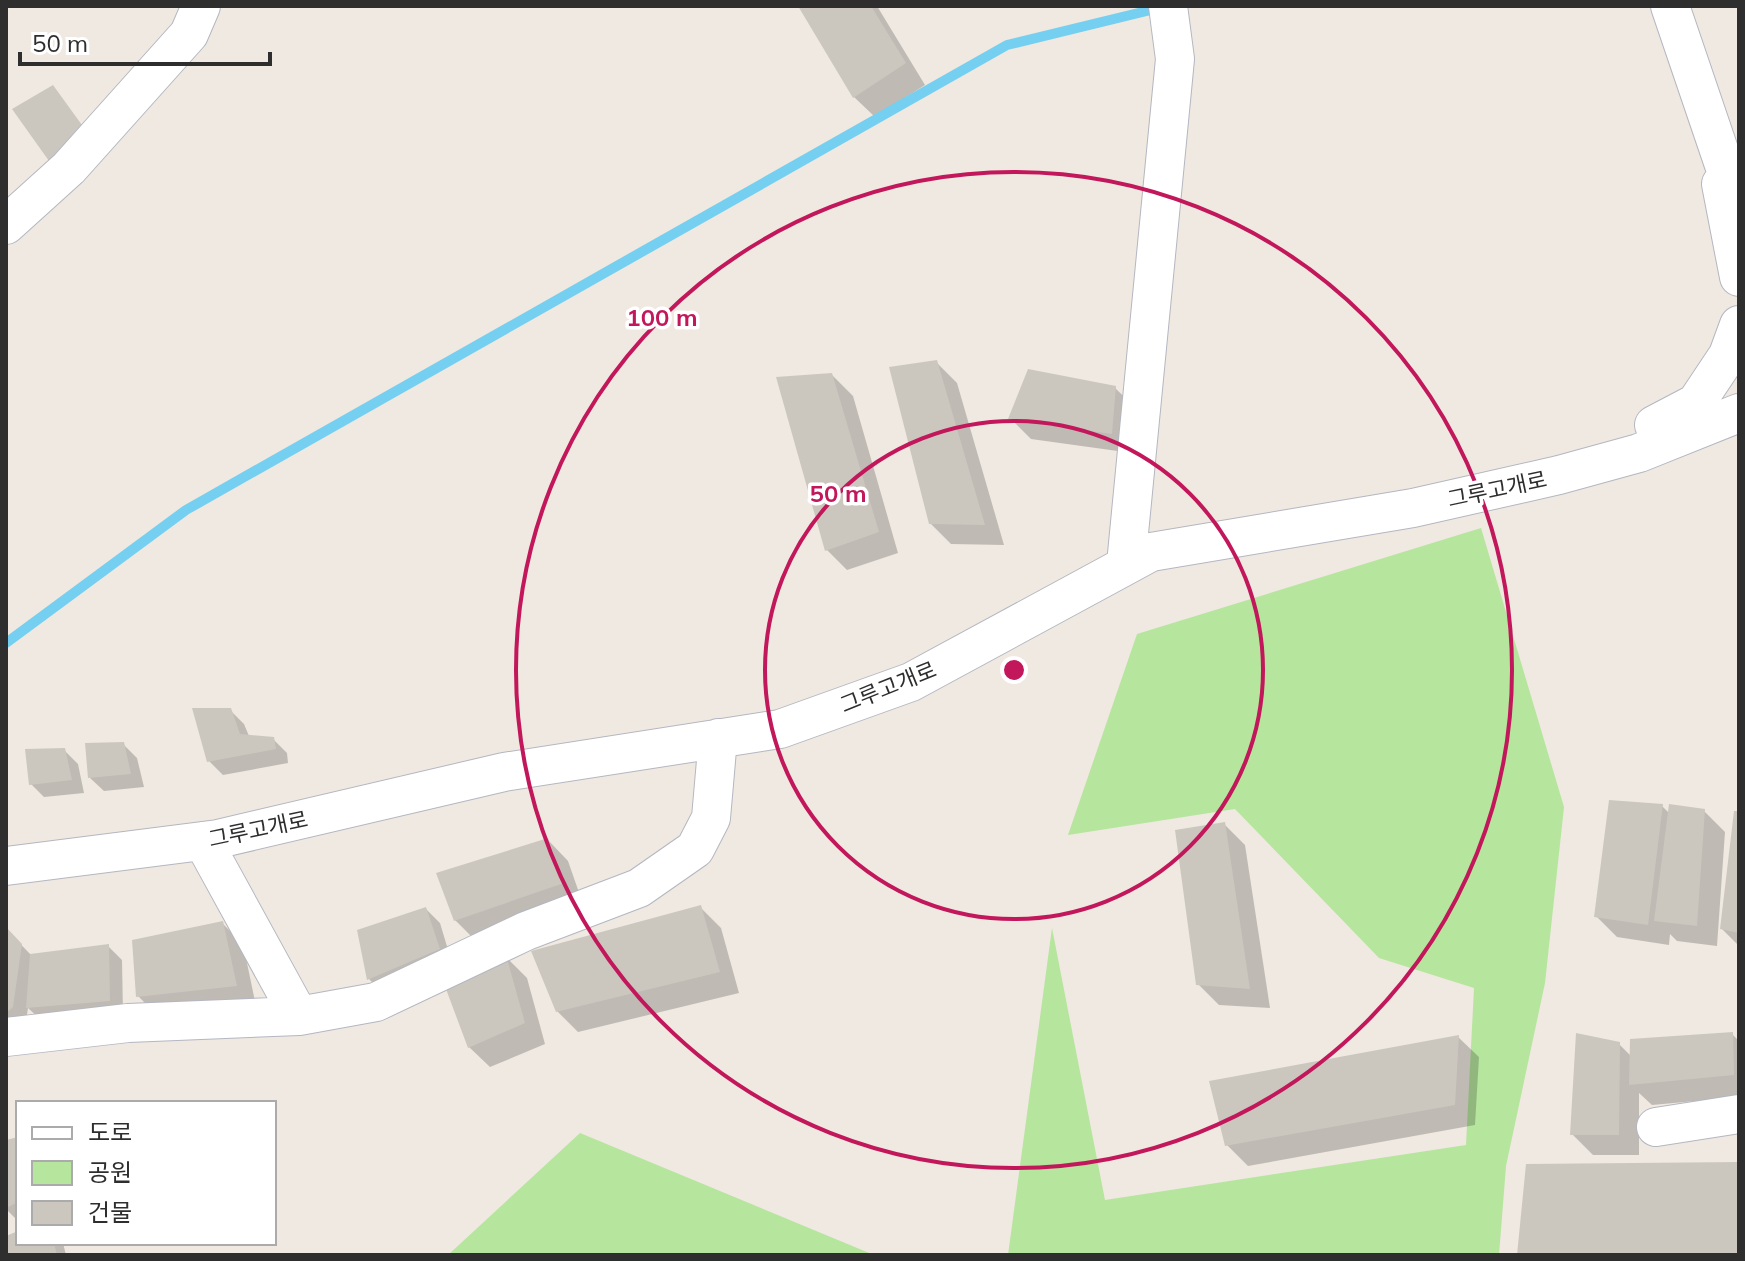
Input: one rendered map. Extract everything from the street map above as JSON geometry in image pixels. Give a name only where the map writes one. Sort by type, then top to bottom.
[{"type":"street","points":[[6,225],[69,168],[189,34],[201,6]]},
{"type":"street","points":[[1672,12],[1723,119],[1739,209]]},
{"type":"street","points":[[1126,564],[1175,59],[1169,17]]},
{"type":"street","points":[[1723,119],[1739,277]]},
{"type":"street","points":[[1559,475],[1696,403],[1728,355],[1739,325]]},
{"type":"street","name":"그루고개로","points":[[6,866],[203,841],[504,772],[780,729],[911,682],[1151,552],[1413,508],[1559,475],[1639,453],[1739,413]]},
{"type":"street","points":[[6,1037],[128,1023],[299,1016],[376,1002],[526,931],[639,888],[695,849],[711,818],[718,738]]},
{"type":"street","points":[[203,841],[299,1016]]},
{"type":"street","points":[[1656,1127],[1739,1114]]},
{"type":"green space","points":[[1481,528],[1564,807],[1545,983],[1506,1166],[1499,1255],[1008,1255],[1052,928],[1105,1200],[1466,1145],[1474,988],[1379,958],[1235,809],[1068,835],[1137,634]]},
{"type":"green space","points":[[580,1133],[874,1255],[448,1255]]},
{"type":"building","points":[[798,6],[871,6],[906,63],[853,98]]},
{"type":"building","points":[[53,85],[87,132],[49,161],[12,109]]},
{"type":"building","points":[[937,360],[985,525],[929,524],[889,367]]},
{"type":"building","points":[[1028,369],[1116,386],[1112,434],[1008,419]]},
{"type":"building","points":[[832,373],[879,532],[825,551],[776,377]]},
{"type":"building","points":[[192,708],[231,708],[240,734],[274,737],[276,749],[207,762]]},
{"type":"building","points":[[124,742],[131,774],[88,778],[85,743]]},
{"type":"building","points":[[65,748],[72,780],[29,785],[25,749]]},
{"type":"building","points":[[1609,800],[1663,804],[1648,925],[1594,917]]},
{"type":"building","points":[[1669,804],[1705,809],[1697,926],[1654,921]]},
{"type":"building","points":[[1734,811],[1739,811],[1739,933],[1720,929]]},
{"type":"building","points":[[1225,822],[1250,989],[1196,985],[1175,830]]},
{"type":"building","points":[[548,838],[564,883],[454,921],[436,873]]},
{"type":"building","points":[[701,905],[720,972],[556,1012],[531,951]]},
{"type":"building","points":[[426,907],[440,949],[367,980],[357,930]]},
{"type":"building","points":[[223,921],[237,986],[136,997],[132,940]]},
{"type":"building","points":[[6,927],[22,944],[13,1007],[6,1013]]},
{"type":"building","points":[[109,944],[110,1001],[26,1008],[30,954]]},
{"type":"building","points":[[506,955],[525,1023],[468,1048],[443,981]]},
{"type":"building","points":[[1733,1032],[1734,1075],[1629,1085],[1630,1039]]},
{"type":"building","points":[[1576,1033],[1620,1042],[1619,1135],[1570,1135]]},
{"type":"building","points":[[1459,1035],[1455,1105],[1225,1146],[1209,1081]]},
{"type":"building","points":[[16,1138],[16,1203],[6,1208],[6,1140]]},
{"type":"building","points":[[1739,1162],[1739,1255],[1517,1255],[1526,1164]]},
{"type":"building","points":[[16,1232],[16,1245],[54,1245],[57,1255],[6,1255],[6,1236]]},
{"type":"waterway","points":[[6,643],[186,510],[1007,45],[1163,7]]}]
